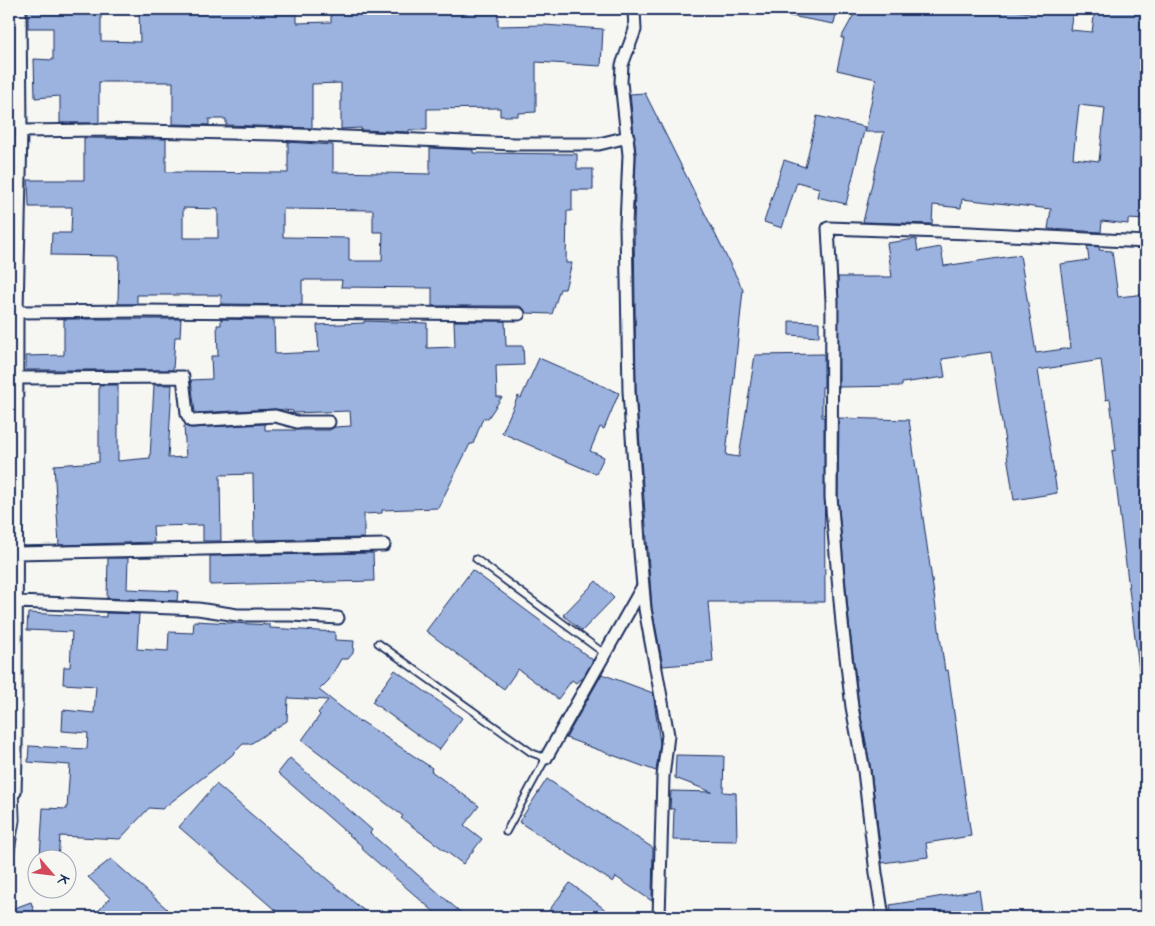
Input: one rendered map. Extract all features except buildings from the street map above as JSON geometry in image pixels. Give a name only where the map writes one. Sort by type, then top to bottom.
[{"type":"street","points":[[12,792],[16,553],[17,312],[21,131],[15,69],[20,9]]},
{"type":"street","points":[[634,9],[635,30],[622,64],[622,96],[629,155],[626,225],[629,391],[645,610],[668,735],[664,777],[658,917]]},
{"type":"street","points":[[21,131],[101,130],[294,135],[514,144],[599,144],[628,137]]},
{"type":"street","points":[[884,917],[876,873],[864,771],[852,707],[842,623],[831,497],[832,301],[828,228],[1146,242]]},
{"type":"street","points":[[17,312],[519,314]]},
{"type":"street","points":[[17,378],[183,376],[187,414],[191,421],[275,416],[297,422],[328,422]]},
{"type":"street","points":[[16,553],[384,546]]},
{"type":"street","points":[[546,758],[643,586]]},
{"type":"street","points":[[14,597],[198,609],[237,614],[338,618]]},
{"type":"lane","points":[[476,559],[604,654]]},
{"type":"lane","points":[[378,643],[532,753],[546,758],[506,832]]},
{"type":"lane","points":[[9,863],[16,820],[12,792]]}]
